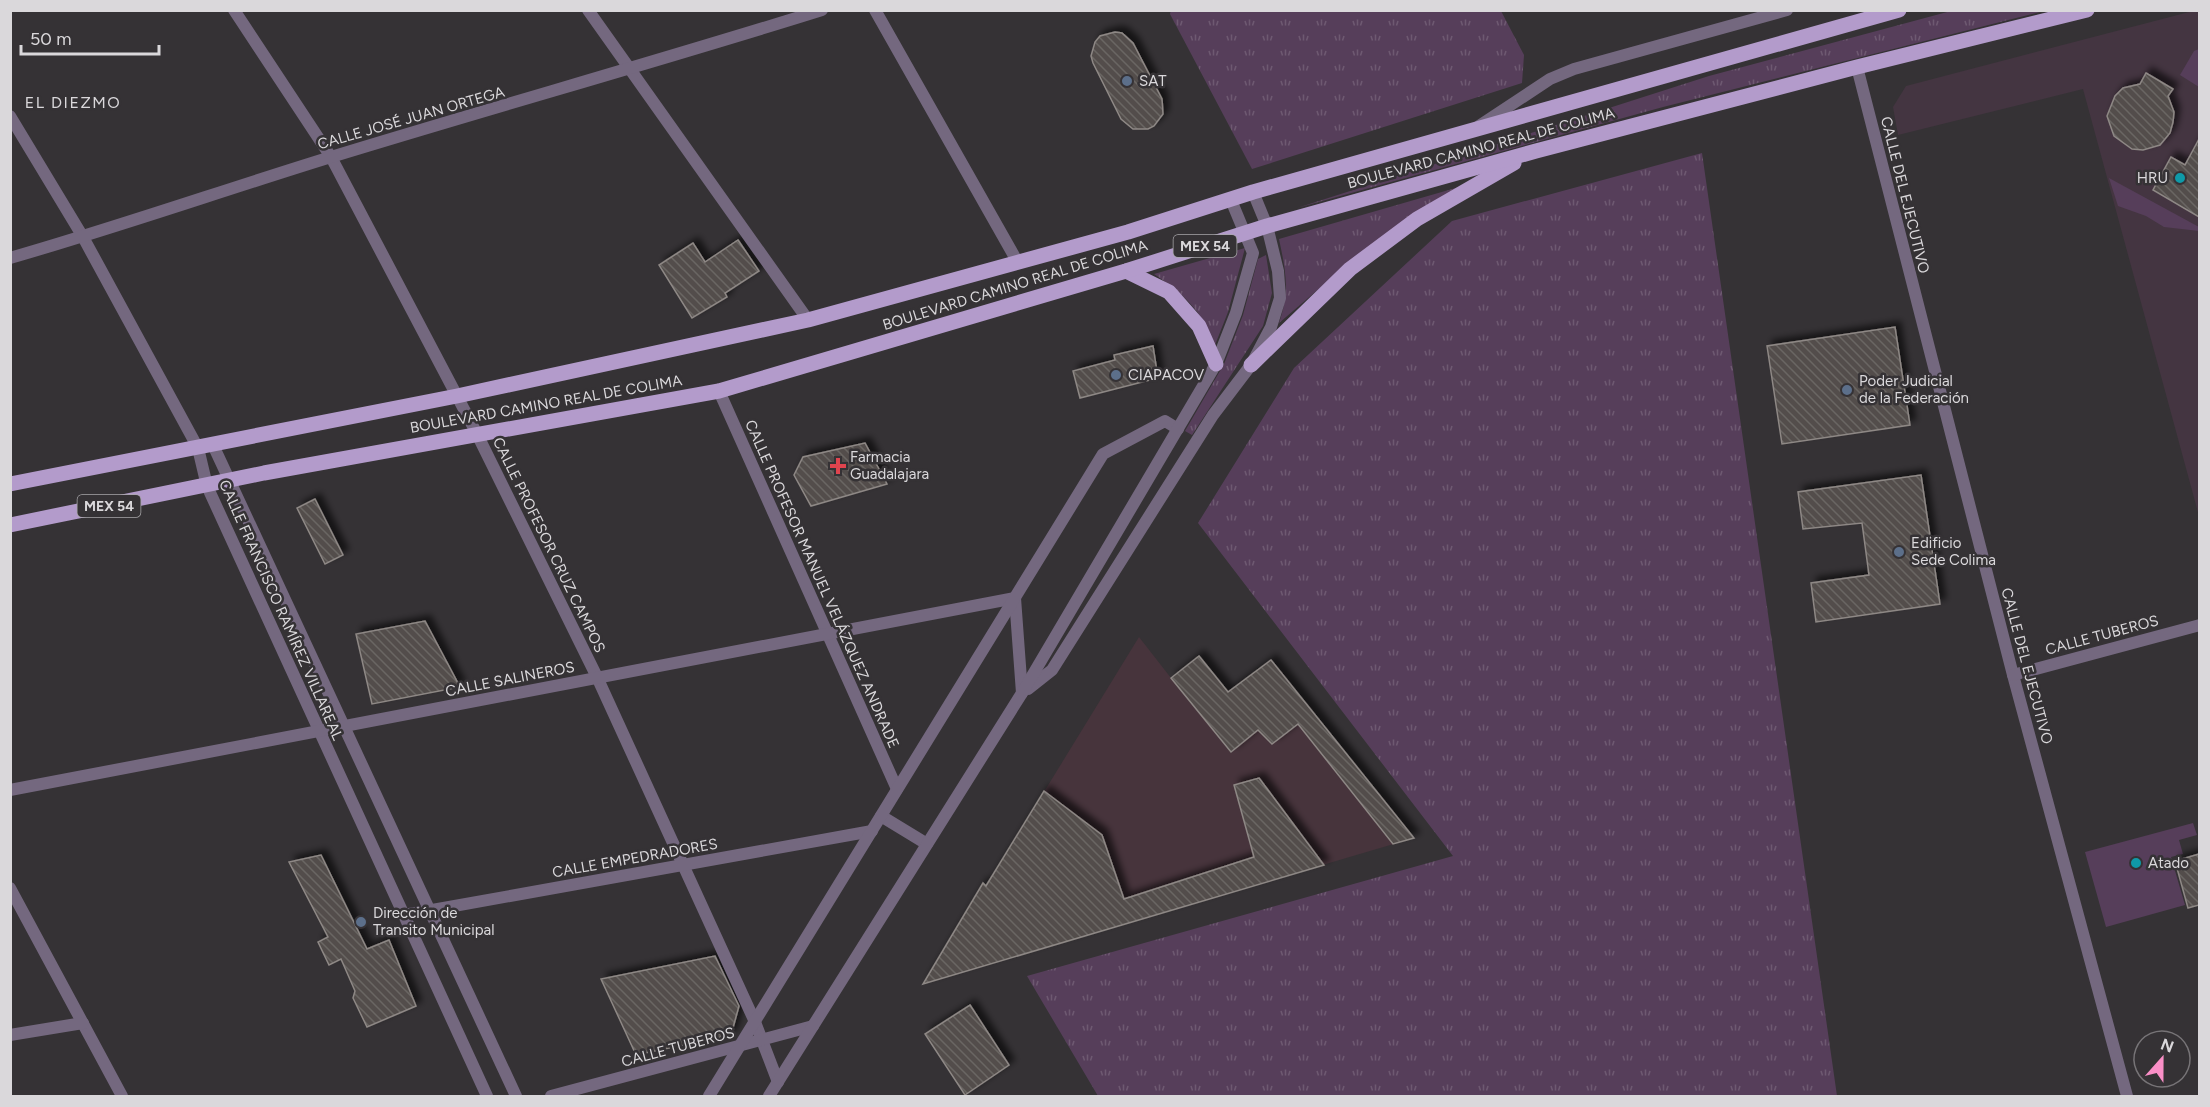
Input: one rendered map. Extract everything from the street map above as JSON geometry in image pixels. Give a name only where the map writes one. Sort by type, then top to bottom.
[{"type":"main road","name":"BOULEVARD CAMINO REAL DE COLIMA","points":[[10,484],[457,396],[808,320],[1128,232],[1253,192],[1899,10]]},
{"type":"main road","name":"BOULEVARD CAMINO REAL DE COLIMA","points":[[10,525],[477,434],[719,391],[1126,271],[1267,226],[1536,151],[2087,10]]},
{"type":"main road","points":[[1251,365],[1350,269],[1383,244],[1417,219],[1536,151]]},
{"type":"main road","points":[[1126,271],[1169,292],[1199,326],[1216,364]]},
{"type":"street","name":"CALLE PROFESOR CRUZ CAMPOS","points":[[234,10],[331,157],[477,434],[597,678],[755,1022],[778,1082]]},
{"type":"street","points":[[588,10],[808,320]]},
{"type":"street","name":"CALLE JOSÉ JUAN ORTEGA","points":[[10,258],[83,237],[331,157],[630,70],[822,10]]},
{"type":"street","points":[[875,10],[1017,261]]},
{"type":"street","points":[[1468,133],[1550,79],[1574,69],[1787,10]]},
{"type":"street","name":"CALLE DEL EJECUTIVO","points":[[1857,67],[2013,675],[2127,1096]]},
{"type":"street","name":"CALLE FRANCISCO RAMÍREZ VILLAREAL","points":[[10,116],[206,447],[230,481],[516,1096]]},
{"type":"street","points":[[1022,693],[1052,670],[1213,415],[1251,365],[1271,327],[1280,298],[1278,270],[1267,226],[1253,192]]},
{"type":"street","points":[[769,1096],[1022,693],[1216,364],[1236,313],[1253,253],[1231,200]]},
{"type":"street","name":"CALLE PROFESOR MANUEL VELÁZQUEZ ANDRADE","points":[[719,391],[897,789]]},
{"type":"street","points":[[709,1096],[1103,454],[1165,420],[1178,429]]},
{"type":"street","name":"CALLE FRANCISCO RAMÍREZ VILLAREAL","points":[[206,447],[207,486],[487,1096]]},
{"type":"street","points":[[1015,598],[1022,693]]},
{"type":"street","name":"CALLE SALINEROS","points":[[10,790],[827,632],[1015,598]]},
{"type":"street","name":"CALLE TUBEROS","points":[[2013,675],[2199,625]]},
{"type":"street","points":[[881,816],[927,843]]},
{"type":"street","name":"CALLE EMPEDRADORES","points":[[404,915],[872,831]]},
{"type":"street","points":[[10,888],[122,1096]]},
{"type":"street","points":[[10,1035],[83,1023]]},
{"type":"street","name":"CALLE TUBEROS","points":[[551,1096],[813,1026]]},
{"type":"shaded area","points":[[2199,11],[2199,516],[2083,89],[1898,135],[1893,107],[1906,86]]},
{"type":"shaded area","points":[[1139,637],[1171,678],[1228,692],[1271,660],[1414,838],[1086,935],[1057,923],[1001,862]]},
{"type":"green space","points":[[1171,10],[1501,11],[1524,55],[1522,83],[1252,169],[1170,14]]},
{"type":"green space","points":[[1951,11],[2044,11],[1663,107],[1297,208],[1709,76]]},
{"type":"green space","points":[[2200,49],[2199,87],[2180,75],[2194,51]]},
{"type":"green space","points":[[1702,153],[1837,1096],[1098,1096],[1027,976],[1453,856],[1198,523],[1294,368],[1452,221]]},
{"type":"green space","points":[[2109,178],[2199,227],[2199,231],[2164,227],[2146,216],[2118,206]]},
{"type":"green space","points":[[1466,185],[1357,256],[1279,323],[1285,301],[1286,281],[1279,239]]},
{"type":"green space","points":[[1245,248],[1228,312],[1215,345],[1204,322],[1191,304],[1154,274]]},
{"type":"green space","points":[[1266,255],[1272,293],[1263,326],[1192,435],[1185,431],[1224,364],[1243,315],[1258,259]]},
{"type":"green space","points":[[2193,823],[2197,835],[2179,840],[2183,854],[2171,857],[2185,905],[2106,927],[2085,852]]},
{"type":"building","name":"SAT","points":[[1115,32],[1122,33],[1133,43],[1162,99],[1163,114],[1154,126],[1148,129],[1133,129],[1121,119],[1093,63],[1091,56],[1095,42],[1100,36]]},
{"type":"building","points":[[2146,73],[2173,89],[2168,96],[2174,112],[2173,122],[2170,133],[2160,145],[2143,150],[2132,149],[2114,136],[2107,116],[2115,96],[2123,88],[2140,84]]},
{"type":"building","name":"HRU","points":[[2199,139],[2199,217],[2153,190],[2171,157],[2185,165]]},
{"type":"building","points":[[738,240],[759,271],[725,293],[727,297],[692,318],[659,265],[693,243],[705,262]]},
{"type":"building","points":[[1895,327],[1910,425],[1782,444],[1767,346]]},
{"type":"building","name":"CIAPACOV","points":[[1153,346],[1158,378],[1080,398],[1073,371],[1115,360],[1114,355]]},
{"type":"building","name":"Farmacia Guadalajara","points":[[865,443],[887,484],[811,506],[794,475],[803,457]]},
{"type":"building","name":"Edificio Sede Colima","points":[[1921,475],[1940,604],[1816,622],[1811,583],[1869,575],[1862,523],[1803,529],[1798,492]]},
{"type":"building","points":[[315,499],[343,555],[325,564],[297,508]]},
{"type":"building","points":[[425,621],[460,687],[372,704],[356,634]]},
{"type":"building","points":[[1199,656],[1228,692],[1271,660],[1414,838],[1393,844],[1298,724],[1272,744],[1258,730],[1231,752],[1171,678]]},
{"type":"building","points":[[1259,778],[1324,865],[923,984],[983,883],[986,886],[1044,791],[1102,835],[1124,899],[1254,857],[1234,785]]},
{"type":"building","points":[[2199,854],[2199,905],[2188,908],[2175,861]]},
{"type":"building","points":[[321,855],[367,949],[389,940],[416,1006],[367,1027],[353,998],[355,991],[341,959],[329,965],[318,942],[328,937],[289,862]]},
{"type":"building","points":[[715,956],[739,1006],[731,1035],[636,1055],[601,979]]},
{"type":"building","points":[[970,1005],[1009,1065],[965,1095],[925,1034]]},
{"type":"place","name":"SAT","points":[[1127,81]]},
{"type":"place","name":"HRU","points":[[2180,178]]},
{"type":"place","name":"CIAPACOV","points":[[1116,375]]},
{"type":"place","name":"Poder Judicial de la Federación","points":[[1847,390]]},
{"type":"place","name":"Farmacia Guadalajara","points":[[838,466]]},
{"type":"place","name":"Edificio Sede Colima","points":[[1899,552]]},
{"type":"place","name":"Atado","points":[[2136,863]]},
{"type":"place","name":"Dirección de Transito Municipal","points":[[361,922]]},
{"type":"district","name":"EL DIEZMO","points":[[73,102]]}]
